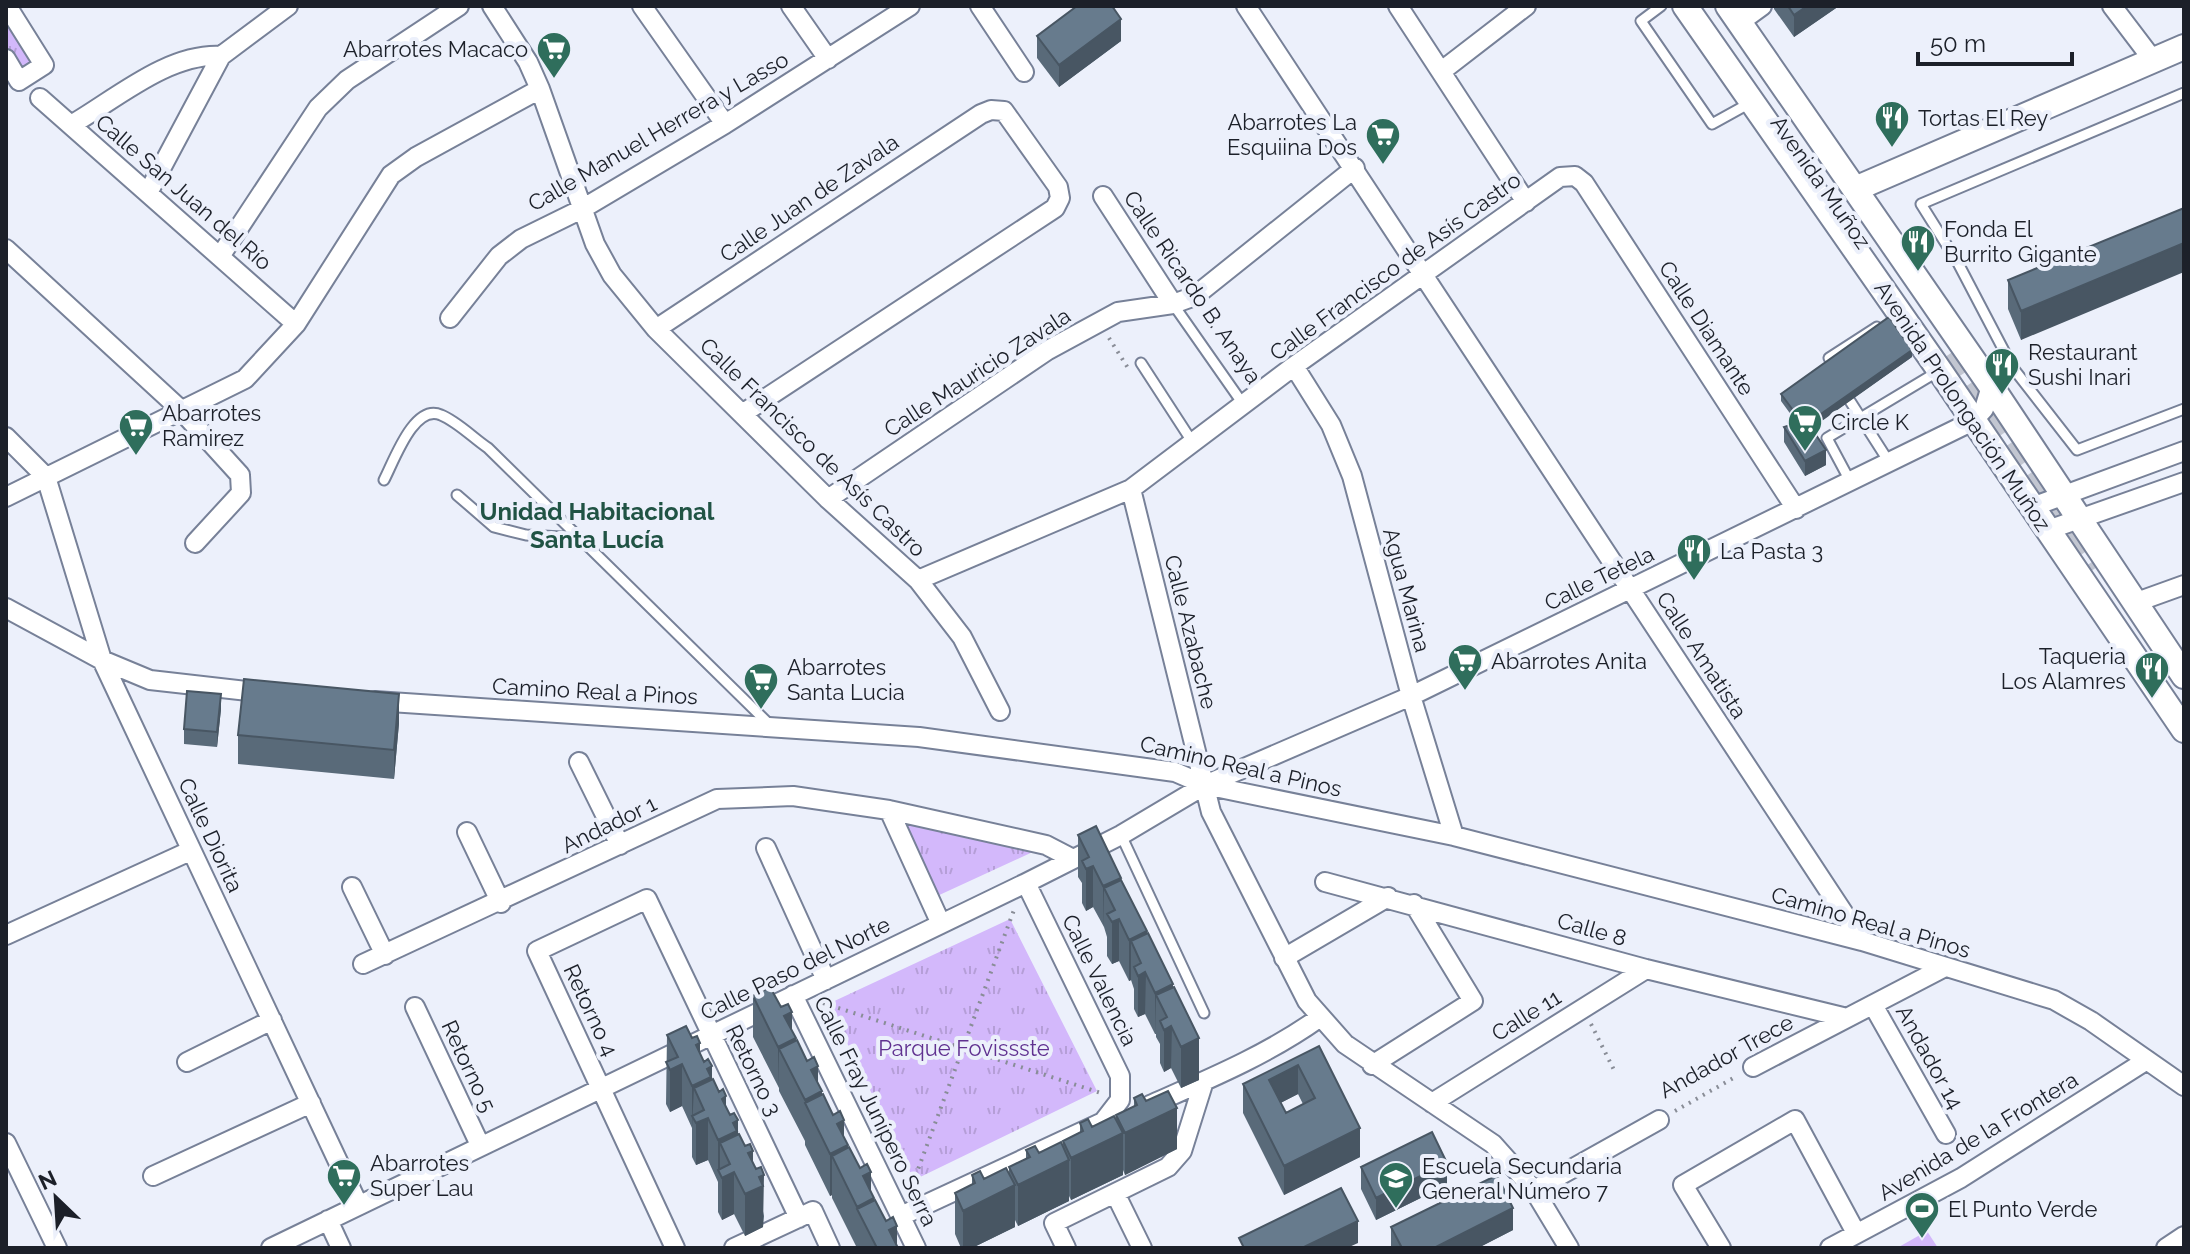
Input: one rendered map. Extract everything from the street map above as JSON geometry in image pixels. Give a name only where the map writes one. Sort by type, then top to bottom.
[{"type":"street","points":[[6,59],[19,81],[44,65],[7,6]]},
{"type":"street","points":[[149,191],[221,56],[288,6]]},
{"type":"street","points":[[221,255],[318,108],[347,80],[459,6]]},
{"type":"street","name":"Calle Francisco de Asís Castro","points":[[492,6],[528,62],[582,209],[612,275],[656,329],[828,499],[918,580],[1131,489],[1294,366],[1560,177],[1575,176]]},
{"type":"street","points":[[642,6],[725,124]]},
{"type":"street","points":[[791,6],[828,59]]},
{"type":"street","name":"Calle Manuel Herrera y Lasso","points":[[450,318],[499,256],[521,239],[582,209],[725,124],[910,6]]},
{"type":"street","points":[[980,6],[1024,72]]},
{"type":"street","name":"Calle Amatista","points":[[1246,6],[1862,941]]},
{"type":"street","points":[[1398,6],[1443,70],[1526,202]]},
{"type":"street","points":[[1443,70],[1526,6]]},
{"type":"street","name":"Avenida Prolongación Muñoz","points":[[1685,6],[1899,312],[1945,360],[1973,421],[2184,730]]},
{"type":"street","name":"Avenida Muñoz","points":[[1698,6],[1945,360]]},
{"type":"street","name":"Avenida Muñoz","points":[[1715,6],[1945,360]]},
{"type":"street","points":[[1734,14],[1762,6]]},
{"type":"street","points":[[2112,6],[2153,60]]},
{"type":"street","name":"Avenida Prolongación Muñoz","points":[[1734,14],[1991,386],[2184,676]]},
{"type":"street","points":[[1855,189],[2184,47]]},
{"type":"street","points":[[71,125],[176,63],[201,55],[221,56]]},
{"type":"street","points":[[6,497],[245,379],[296,324],[372,200],[391,175],[416,157],[540,89]]},
{"type":"street","name":"Calle San Juan del Río","points":[[40,98],[149,191],[296,324]]},
{"type":"street","name":"Calle Juan de Zavala","points":[[656,329],[991,110],[1004,111],[1058,187],[1060,198],[1055,208],[742,414]]},
{"type":"street","name":"Calle Mauricio Zavala","points":[[828,499],[1048,350],[1118,312],[1173,304],[1195,296],[1355,168]]},
{"type":"street","name":"Calle Diamante","points":[[1575,176],[1584,183],[1796,509]]},
{"type":"street","name":"Calle Ricardo B. Anaya","points":[[1103,196],[1173,304]]},
{"type":"street","points":[[6,249],[181,410],[240,475],[243,484],[241,493],[195,543]]},
{"type":"street","name":"Agua Marina","points":[[1294,366],[1331,425],[1352,476],[1411,696],[1454,836]]},
{"type":"street","points":[[1973,421],[1984,409],[1991,386]]},
{"type":"street","name":"Calle Tetela","points":[[1205,785],[1411,696],[1973,421]]},
{"type":"street","points":[[6,437],[46,477]]},
{"type":"street","points":[[2032,507],[2184,451]]},
{"type":"street","name":"Calle Diorita","points":[[46,477],[102,660],[358,1204]]},
{"type":"street","points":[[2048,530],[2184,482]]},
{"type":"street","name":"Calle Azabache","points":[[1131,489],[1211,812],[1284,958],[1319,1018],[1345,1044],[1493,1144],[1534,1190],[1569,1248]]},
{"type":"street","points":[[918,580],[962,637],[1000,711]]},
{"type":"street","points":[[2134,603],[2184,585]]},
{"type":"street","points":[[2184,693],[2105,588],[2184,713]]},
{"type":"street","points":[[6,608],[102,660],[150,680],[291,695]]},
{"type":"street","name":"Camino Real a Pinos","points":[[354,700],[919,737],[1175,772],[1205,785],[1454,836],[1862,941],[2054,1000],[2091,1021],[2184,1086]]},
{"type":"street","points":[[579,762],[620,845]]},
{"type":"street","name":"Calle Paso del Norte","points":[[271,1248],[1026,883],[1121,835],[1205,785]]},
{"type":"street","name":"Andador 1","points":[[363,964],[501,903],[717,799],[793,796],[889,810],[1046,845],[1073,859]]},
{"type":"street","points":[[889,810],[941,924]]},
{"type":"street","points":[[467,832],[501,903]]},
{"type":"street","points":[[766,848],[826,980]]},
{"type":"street","points":[[6,935],[190,851]]},
{"type":"street","name":"Calle 8","points":[[1325,882],[1646,969],[1847,1018]]},
{"type":"street","name":"Calle Valencia","points":[[1026,883],[1120,1076],[1120,1100]]},
{"type":"street","points":[[352,887],[385,955]]},
{"type":"street","points":[[1284,958],[1388,897]]},
{"type":"street","name":"Retorno 4","points":[[647,899],[537,951],[675,1248]]},
{"type":"street","name":"Retorno 3","points":[[647,899],[799,1218]]},
{"type":"street","points":[[1372,1065],[1473,1001],[1414,904]]},
{"type":"street","name":"Andador Trece","points":[[1753,1067],[1943,968]]},
{"type":"street","name":"Calle 11","points":[[1432,1103],[1646,969]]},
{"type":"street","name":"Calle Fray Junípero Serra","points":[[793,995],[916,1248]]},
{"type":"street","name":"Andador 14","points":[[1873,1005],[1946,1134]]},
{"type":"street","name":"Retorno 5","points":[[415,1007],[480,1145]]},
{"type":"street","points":[[901,1216],[1103,1122],[1120,1100],[1148,1106],[1285,1042],[1319,1018]]},
{"type":"street","points":[[187,1062],[272,1020]]},
{"type":"street","name":"Avenida de la Frontera","points":[[1830,1248],[1907,1210],[1961,1178],[2147,1060]]},
{"type":"street","points":[[1066,1248],[1054,1223],[1168,1167],[1182,1151],[1204,1081]]},
{"type":"street","points":[[153,1176],[311,1103]]},
{"type":"street","name":"Andador Trece","points":[[1534,1190],[1659,1120]]},
{"type":"street","points":[[1721,1248],[1683,1185],[1795,1120],[1856,1233]]},
{"type":"street","points":[[6,1143],[57,1248]]},
{"type":"street","points":[[1115,1193],[1142,1248]]},
{"type":"street","points":[[734,1248],[813,1211],[830,1248]]},
{"type":"street","points":[[328,1220],[341,1248]]},
{"type":"street","points":[[2166,1248],[2184,1236]]},
{"type":"lane","points":[[1661,6],[1641,21],[1712,124],[1753,101]]},
{"type":"lane","points":[[2184,93],[1921,204],[1958,263],[2013,368],[2077,450],[2184,409]]},
{"type":"lane","name":"Calle Ricardo B. Anaya","points":[[1173,304],[1243,404]]},
{"type":"lane","points":[[1833,364],[1829,358],[1899,312]]},
{"type":"lane","points":[[1851,483],[1827,438],[1861,419],[1945,360]]},
{"type":"lane","points":[[1141,363],[1193,443]]},
{"type":"lane","points":[[1991,386],[2013,368]]},
{"type":"lane","points":[[1850,401],[1889,464]]},
{"type":"lane","points":[[384,480],[415,421],[428,414],[440,414],[488,448],[770,725]]},
{"type":"lane","points":[[457,495],[494,527],[526,535],[579,538]]},
{"type":"lane","points":[[1121,835],[1204,1013]]},
{"type":"path","points":[[901,1216],[1026,883]]},
{"type":"path","points":[[793,995],[1120,1100]]},
{"type":"path","points":[[1583,1007],[1614,1070]]},
{"type":"path","name":"Andador Trece","points":[[1659,1120],[1753,1067]]},
{"type":"green space","points":[[6,7],[42,65],[20,79],[6,55]]},
{"type":"green space","points":[[900,818],[1037,850],[935,897]]},
{"type":"green space","name":"Parque Fovissste","points":[[1010,919],[1097,1091],[914,1180],[828,1004]]},
{"type":"green space","name":"El Punto Verde","points":[[1927,1231],[1938,1248],[1897,1248]]},
{"type":"building","points":[[1077,6],[1112,6],[1121,19],[1059,65],[1037,36]]},
{"type":"building","points":[[1788,6],[1807,6],[1794,15]]},
{"type":"building","points":[[2184,208],[2184,243],[2021,311],[2008,280]]},
{"type":"building","points":[[1889,317],[1912,350],[1808,423],[1801,421],[1781,394]]},
{"type":"building","points":[[1806,420],[1826,450],[1805,461],[1784,427]]},
{"type":"building","points":[[244,679],[399,694],[394,750],[238,735]]},
{"type":"building","points":[[187,691],[221,694],[217,732],[184,729]]},
{"type":"building","points":[[1096,826],[1121,878],[1103,886],[1093,866],[1086,869],[1082,861],[1089,857],[1078,835]]},
{"type":"building","points":[[1121,880],[1147,931],[1129,940],[1119,919],[1112,922],[1107,914],[1115,910],[1104,888]]},
{"type":"building","points":[[1148,933],[1173,984],[1155,993],[1145,972],[1138,976],[1134,967],[1141,963],[1131,941]]},
{"type":"building","points":[[770,987],[781,1007],[788,1004],[792,1012],[784,1016],[796,1038],[778,1047],[753,996]]},
{"type":"building","points":[[1174,987],[1199,1038],[1181,1047],[1171,1026],[1164,1030],[1160,1021],[1167,1017],[1156,995]]},
{"type":"building","points":[[686,1026],[692,1038],[697,1036],[700,1043],[696,1045],[704,1062],[708,1059],[712,1066],[707,1069],[711,1077],[692,1086],[682,1064],[670,1070],[666,1062],[678,1057],[667,1035]]},
{"type":"building","points":[[797,1040],[807,1061],[814,1057],[818,1066],[811,1070],[822,1091],[805,1100],[779,1049]]},
{"type":"building","points":[[1319,1046],[1360,1128],[1284,1166],[1243,1084]],"holes":[[[1298,1065],[1315,1098],[1286,1113],[1269,1080]]]},
{"type":"building","points":[[713,1079],[719,1092],[723,1089],[726,1096],[722,1099],[730,1115],[734,1113],[738,1120],[733,1123],[737,1131],[718,1140],[708,1118],[696,1123],[692,1116],[704,1110],[694,1088]]},
{"type":"building","points":[[1168,1091],[1177,1108],[1125,1133],[1116,1115],[1137,1105],[1134,1098],[1142,1094],[1146,1101]]},
{"type":"building","points":[[823,1094],[833,1115],[840,1111],[844,1120],[837,1124],[848,1145],[830,1154],[805,1103]]},
{"type":"building","points":[[1114,1116],[1123,1133],[1071,1158],[1063,1141],[1083,1131],[1080,1123],[1088,1119],[1092,1127]]},
{"type":"building","points":[[1432,1132],[1447,1163],[1376,1198],[1361,1167]]},
{"type":"building","points":[[739,1134],[745,1146],[750,1144],[753,1151],[748,1153],[756,1169],[761,1167],[764,1175],[759,1177],[763,1186],[745,1194],[734,1172],[722,1178],[718,1170],[730,1164],[720,1143]]},
{"type":"building","points":[[1061,1142],[1069,1160],[1018,1185],[1009,1167],[1030,1157],[1026,1150],[1035,1146],[1039,1153]]},
{"type":"building","points":[[849,1147],[860,1168],[867,1164],[871,1172],[863,1176],[874,1198],[857,1207],[832,1156]]},
{"type":"building","points":[[1006,1168],[1015,1185],[963,1211],[955,1193],[975,1183],[972,1175],[980,1171],[984,1179]]},
{"type":"building","points":[[1497,1175],[1513,1208],[1434,1248],[1402,1248],[1391,1227]]},
{"type":"building","points":[[1341,1188],[1358,1221],[1302,1248],[1244,1248],[1239,1238]]},
{"type":"building","points":[[875,1200],[886,1221],[893,1217],[897,1226],[889,1230],[898,1248],[877,1248],[857,1209]]},
{"type":"tunnel","points":[[1951,353],[2097,567]]},
{"type":"place","name":"Abarrotes Macaco","points":[[554,80]]},
{"type":"place","name":"Tortas El Rey","points":[[1892,149]]},
{"type":"place","name":"Abarrotes La Esquiina Dos","points":[[1383,166]]},
{"type":"place","name":"Fonda El Burrito Gigante","points":[[1918,273]]},
{"type":"place","name":"Restaurant Sushi Inari","points":[[2002,396]]},
{"type":"place","name":"Circle K","points":[[1805,453]]},
{"type":"place","name":"Abarrotes Ramirez","points":[[136,457]]},
{"type":"place","name":"La Pasta 3","points":[[1694,582]]},
{"type":"place","name":"Abarrotes Anita","points":[[1465,692]]},
{"type":"place","name":"Taqueria Los Alamres","points":[[2152,700]]},
{"type":"place","name":"Abarrotes Santa Lucia","points":[[761,711]]},
{"type":"place","name":"Abarrotes Super Lau","points":[[344,1207]]},
{"type":"place","name":"Escuela Secundaria General Número 7","points":[[1396,1210]]},
{"type":"place","name":"El Punto Verde","points":[[1922,1240]]},
{"type":"district","name":"Unidad Habitacional Santa Lucía","points":[[597,526]]}]
